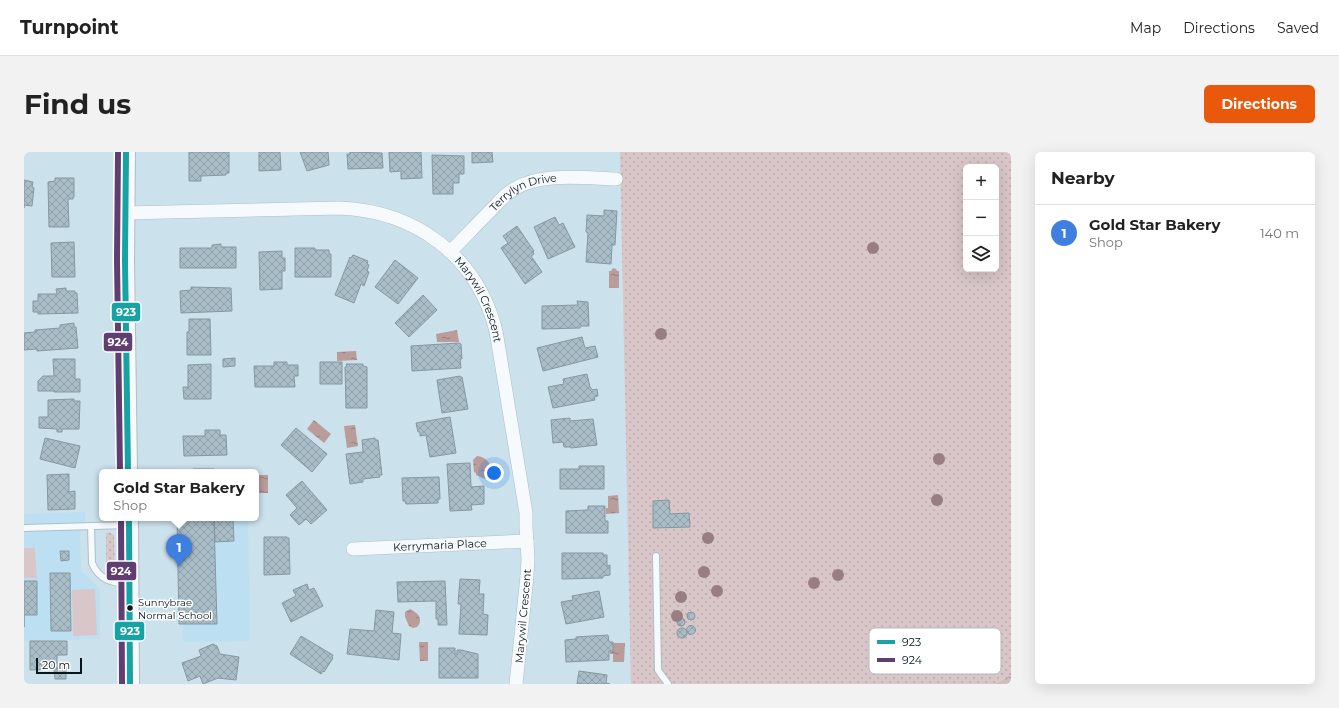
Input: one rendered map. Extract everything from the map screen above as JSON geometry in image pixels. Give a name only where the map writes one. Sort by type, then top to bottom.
[{"type":"main road","points":[[126,152],[125,260],[128,469]]},
{"type":"main road","points":[[129,522],[130,684]]},
{"type":"street","name":"Terrylyn Drive","points":[[450,252],[503,197],[523,184],[562,178],[616,179]]},
{"type":"street","name":"Marywil Crescent","points":[[125,213],[339,208],[363,210],[389,216],[413,226],[434,239],[450,252],[464,267],[485,298],[492,314],[499,345],[526,513],[527,576],[516,684]]},
{"type":"street","name":"Kerrymaria Place","points":[[353,549],[527,541]]},
{"type":"lane","points":[[24,528],[91,526],[129,522]]},
{"type":"lane","points":[[91,526],[92,564],[94,568],[103,578],[107,580],[115,583],[130,584]]},
{"type":"lane","points":[[656,556],[658,670],[668,684]]},
{"type":"shaded area","points":[[620,152],[1011,152],[1011,684],[631,684]]},
{"type":"shaded area","points":[[85,512],[85,523],[80,523],[81,571],[100,589],[100,639],[24,641],[24,514]]},
{"type":"shaded area","points":[[181,521],[248,521],[250,641],[183,642]]},
{"type":"shaded area","points":[[109,532],[114,535],[115,563],[112,567],[106,568],[106,533]]},
{"type":"shaded area","points":[[24,548],[35,548],[37,578],[24,578]]},
{"type":"shaded area","points":[[95,589],[97,635],[73,636],[72,590]]},
{"type":"green space","points":[[1011,675],[1011,684],[996,684]]},
{"type":"water","points":[[613,268],[619,271],[619,288],[609,288],[609,271]]},
{"type":"water","points":[[457,330],[459,342],[437,342],[436,334]]},
{"type":"water","points":[[356,351],[357,360],[337,361],[337,352]]},
{"type":"water","points":[[314,420],[331,434],[324,443],[307,429]]},
{"type":"water","points":[[355,425],[358,446],[347,448],[344,426]]},
{"type":"water","points":[[477,456],[482,457],[490,464],[490,471],[485,479],[476,475],[474,472],[473,460]]},
{"type":"water","points":[[259,475],[268,475],[268,493],[259,493]]},
{"type":"water","points":[[618,495],[619,513],[606,514],[606,508],[608,508],[608,496]]},
{"type":"water","points":[[410,609],[419,616],[420,621],[417,627],[413,628],[409,626],[405,617],[405,612]]},
{"type":"water","points":[[419,642],[428,642],[428,661],[420,661]]},
{"type":"water","points":[[613,643],[625,643],[624,662],[613,662],[613,654],[610,654],[610,651],[613,651]]},
{"type":"building","points":[[189,152],[229,152],[229,173],[226,173],[226,175],[201,176],[201,181],[189,181]]},
{"type":"building","points":[[259,152],[280,152],[281,170],[259,171]]},
{"type":"building","points":[[300,152],[328,152],[329,165],[307,171]]},
{"type":"building","points":[[350,152],[382,153],[383,168],[348,169],[347,154],[350,154]]},
{"type":"building","points":[[389,152],[421,152],[422,178],[401,179],[401,171],[390,172]]},
{"type":"building","points":[[472,152],[492,152],[493,162],[472,163]]},
{"type":"building","points":[[432,155],[464,156],[464,174],[459,174],[459,183],[453,183],[453,194],[433,194]]},
{"type":"building","points":[[55,178],[74,178],[74,197],[73,199],[68,199],[69,227],[49,227],[48,182],[55,181]]},
{"type":"building","points":[[24,180],[33,182],[32,187],[34,188],[32,206],[24,205]]},
{"type":"building","points":[[604,210],[617,211],[615,245],[612,245],[611,264],[586,262],[588,233],[586,232],[587,215],[604,216]]},
{"type":"building","points":[[555,217],[559,225],[563,223],[575,247],[548,259],[534,227]]},
{"type":"building","points":[[517,226],[534,251],[534,254],[531,256],[542,272],[525,284],[501,248],[508,243],[503,236]]},
{"type":"building","points":[[74,242],[75,277],[52,277],[51,243]]},
{"type":"building","points":[[221,244],[221,247],[236,247],[236,268],[180,268],[180,248],[212,248],[212,245]]},
{"type":"building","points":[[295,248],[329,250],[329,254],[331,254],[331,277],[295,277]]},
{"type":"building","points":[[282,251],[282,258],[285,258],[285,271],[282,271],[282,289],[260,290],[259,252]]},
{"type":"building","points":[[353,255],[368,261],[367,264],[369,265],[367,271],[369,272],[364,286],[361,284],[354,303],[335,295],[350,257],[351,258]]},
{"type":"building","points":[[395,260],[418,278],[398,304],[375,287]]},
{"type":"building","points":[[191,287],[231,288],[232,311],[181,313],[180,291],[191,290]]},
{"type":"building","points":[[66,288],[66,291],[75,291],[75,293],[77,293],[78,313],[38,314],[38,312],[33,312],[33,301],[38,301],[38,294],[57,294],[56,289]]},
{"type":"building","points":[[423,295],[437,310],[409,337],[395,323]]},
{"type":"building","points":[[577,301],[588,302],[589,326],[581,326],[580,328],[542,329],[542,306],[578,305]]},
{"type":"building","points":[[189,319],[210,319],[211,355],[187,355],[187,332],[189,332]]},
{"type":"building","points":[[74,323],[74,327],[76,327],[78,348],[37,351],[37,349],[24,350],[24,333],[35,332],[35,330],[60,328],[60,325]]},
{"type":"building","points":[[582,337],[585,348],[595,346],[598,357],[543,371],[537,348]]},
{"type":"building","points":[[461,344],[461,368],[412,371],[411,346]]},
{"type":"building","points":[[235,358],[235,366],[223,367],[223,359]]},
{"type":"building","points":[[53,359],[75,359],[75,379],[80,379],[80,392],[38,391],[38,381],[43,376],[54,376]]},
{"type":"building","points":[[274,362],[287,362],[287,365],[298,365],[298,376],[294,376],[295,387],[255,387],[254,366],[274,366]]},
{"type":"building","points":[[320,362],[342,362],[342,384],[320,384]]},
{"type":"building","points":[[211,364],[211,399],[184,399],[183,387],[188,387],[188,365]]},
{"type":"building","points":[[346,364],[363,364],[363,366],[367,367],[367,408],[346,408]]},
{"type":"building","points":[[587,374],[590,387],[593,390],[597,389],[598,396],[594,397],[595,400],[553,408],[548,387],[564,384],[563,379]]},
{"type":"building","points":[[460,376],[462,377],[468,409],[442,413],[437,380]]},
{"type":"building","points":[[74,399],[74,401],[80,401],[79,429],[62,429],[62,432],[57,432],[57,429],[39,428],[39,417],[48,417],[48,400]]},
{"type":"building","points":[[450,417],[456,453],[430,457],[426,435],[420,436],[416,423]]},
{"type":"building","points":[[570,418],[570,421],[593,419],[597,445],[571,448],[564,447],[563,442],[553,443],[551,420]]},
{"type":"building","points":[[296,428],[327,454],[312,472],[281,445]]},
{"type":"building","points":[[205,430],[220,430],[220,435],[226,435],[227,455],[184,456],[183,436],[205,436]]},
{"type":"building","points":[[45,438],[80,446],[75,468],[40,459]]},
{"type":"building","points":[[375,438],[375,440],[378,440],[382,475],[379,475],[380,477],[363,479],[363,482],[350,484],[346,454],[363,452],[362,440]]},
{"type":"building","points":[[470,463],[471,487],[484,486],[484,504],[471,505],[472,510],[450,511],[447,464]]},
{"type":"building","points":[[579,466],[604,466],[604,489],[560,489],[560,469],[579,469]]},
{"type":"building","points":[[69,474],[69,492],[75,491],[75,509],[48,510],[47,475]]},
{"type":"building","points":[[439,477],[440,499],[438,499],[438,503],[406,504],[405,501],[403,501],[402,478]]},
{"type":"building","points":[[302,481],[327,510],[311,524],[306,519],[299,525],[290,515],[297,508],[286,495]]},
{"type":"building","points":[[669,500],[670,514],[689,513],[690,527],[653,528],[653,501]]},
{"type":"building","points":[[588,506],[605,506],[605,521],[608,521],[608,533],[566,533],[566,511],[588,510]]},
{"type":"building","points":[[177,521],[214,521],[217,624],[179,624]]},
{"type":"building","points":[[214,521],[233,521],[234,541],[215,542]]},
{"type":"building","points":[[264,537],[289,538],[290,574],[264,575]]},
{"type":"building","points":[[60,551],[69,551],[69,560],[61,561]]},
{"type":"building","points":[[562,553],[603,553],[603,555],[607,555],[607,566],[610,565],[610,575],[603,576],[603,578],[562,579]]},
{"type":"building","points":[[50,573],[70,573],[71,631],[51,631]]},
{"type":"building","points":[[460,579],[480,580],[479,594],[484,594],[483,614],[488,615],[487,635],[459,634],[461,604],[458,604]]},
{"type":"building","points":[[24,581],[37,581],[37,615],[24,615]]},
{"type":"building","points":[[445,581],[447,625],[438,625],[438,619],[436,619],[436,601],[398,602],[397,582]]},
{"type":"building","points":[[307,584],[309,590],[314,588],[323,606],[291,622],[282,603],[296,596],[293,590]]},
{"type":"building","points":[[599,591],[604,617],[566,624],[561,602],[573,600],[572,596]]},
{"type":"building","points":[[376,610],[394,612],[392,633],[401,634],[399,660],[347,654],[350,629],[374,631]]},
{"type":"building","points":[[689,612],[693,612],[695,616],[693,620],[689,620],[687,618],[687,614]]},
{"type":"building","points":[[679,618],[683,618],[685,622],[683,626],[679,626],[677,624],[677,620]]},
{"type":"building","points":[[691,625],[696,630],[691,635],[686,630]]},
{"type":"building","points":[[680,628],[684,628],[686,629],[686,637],[680,638],[677,635],[677,631]]},
{"type":"building","points":[[608,635],[609,642],[613,642],[613,651],[609,651],[609,660],[566,662],[565,640],[576,639],[576,637]]},
{"type":"building","points":[[301,636],[333,655],[333,658],[321,674],[290,654]]},
{"type":"building","points":[[30,641],[67,641],[67,655],[57,655],[57,669],[30,670]]},
{"type":"building","points":[[213,644],[217,646],[220,654],[239,657],[236,680],[218,678],[203,684],[200,676],[188,681],[182,663],[201,656],[199,650]]},
{"type":"building","points":[[439,648],[455,648],[455,654],[457,654],[457,650],[461,650],[478,654],[478,678],[439,678]]},
{"type":"building","points":[[66,668],[66,679],[55,679],[54,669]]},
{"type":"building","points":[[579,671],[607,675],[606,683],[610,684],[577,684]]},
{"type":"transit line","name":"924","points":[[118,152],[117,260],[120,469]]},
{"type":"transit line","name":"923","points":[[126,152],[125,260],[128,469]]},
{"type":"transit line","name":"924","points":[[121,521],[122,684]]},
{"type":"transit line","name":"923","points":[[129,521],[130,684]]},
{"type":"place","name":"Gold Star Bakery","points":[[179,567]]},
{"type":"place","name":"Sunnybrae Normal School","points":[[130,608]]}]
